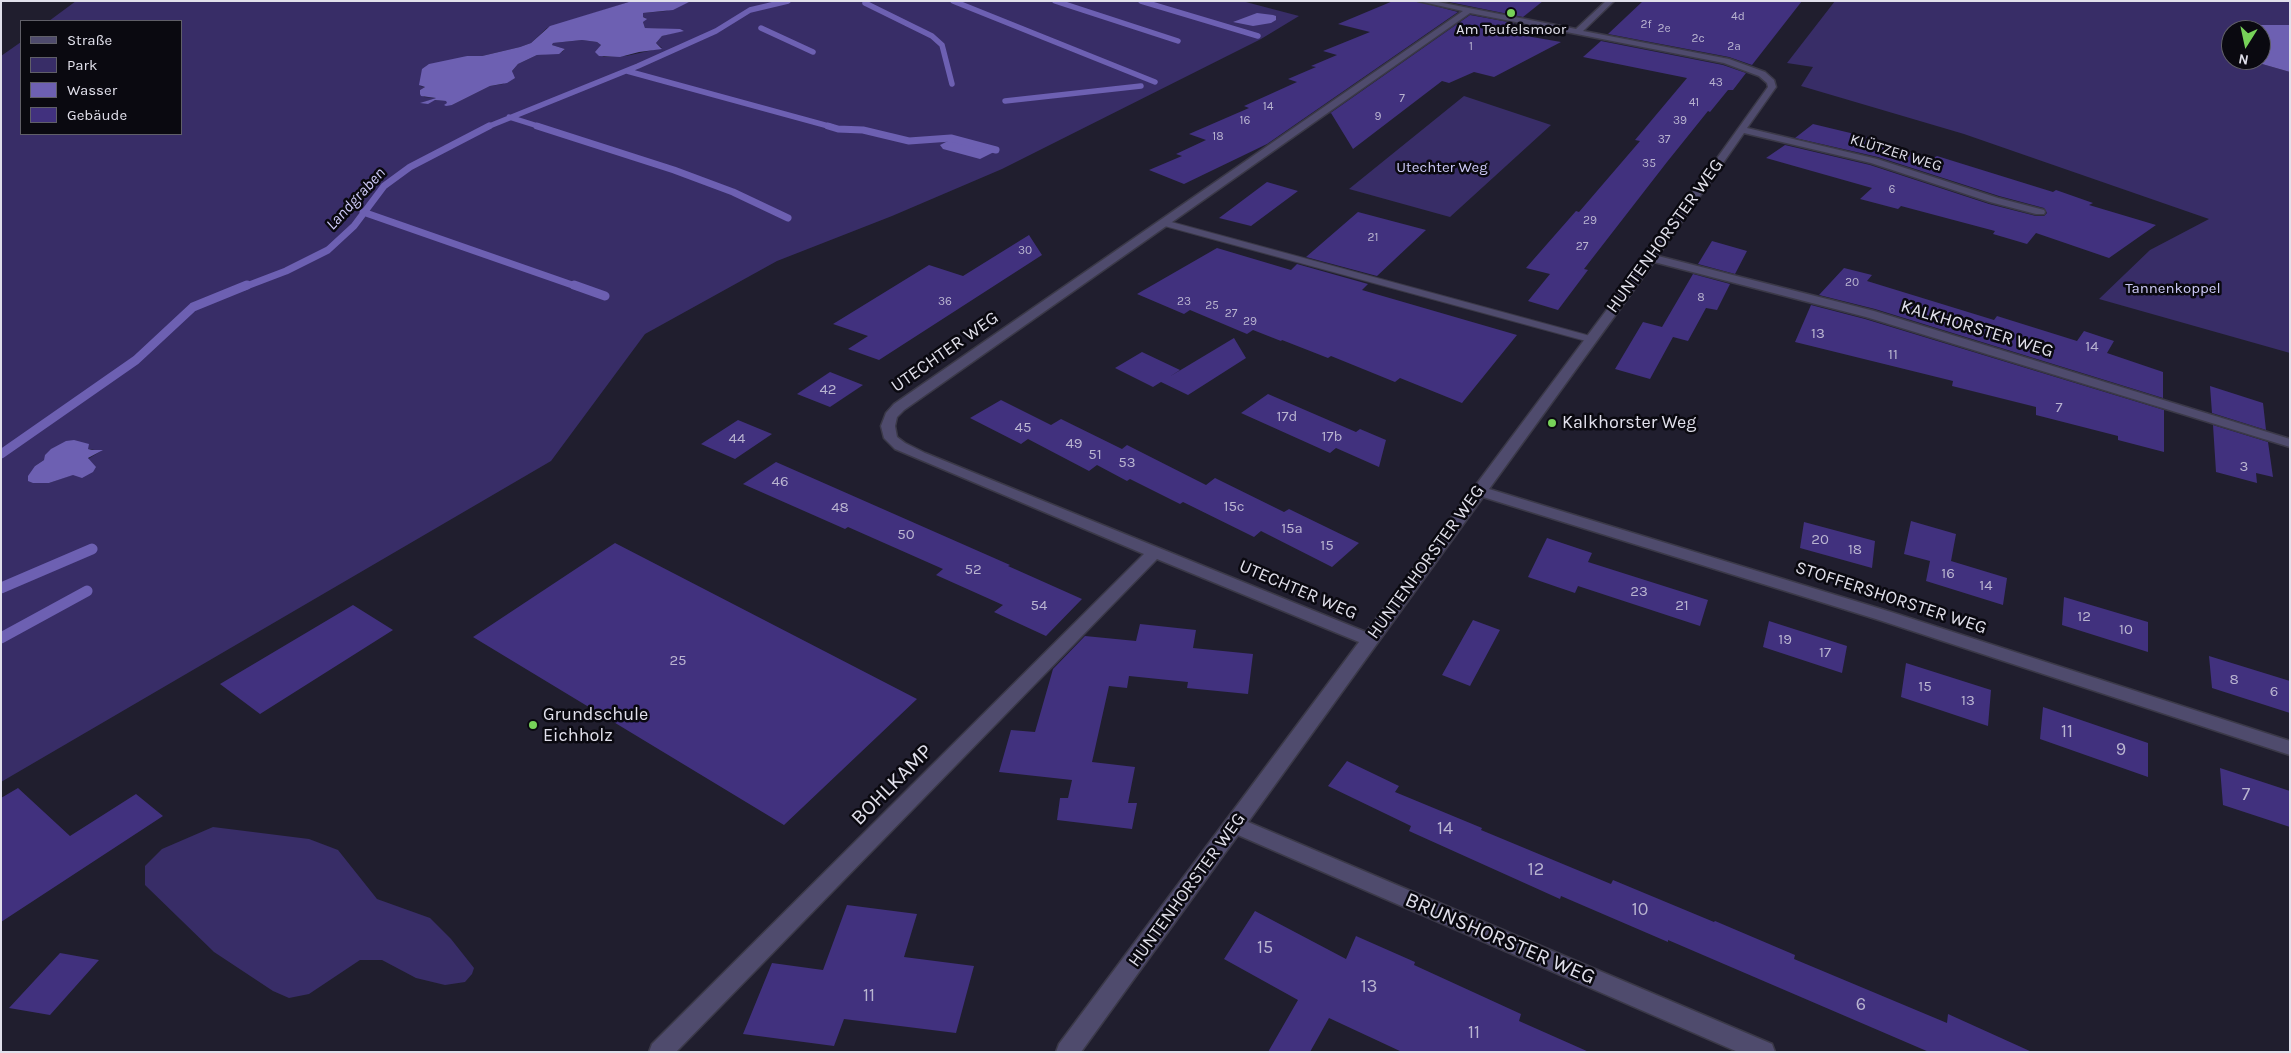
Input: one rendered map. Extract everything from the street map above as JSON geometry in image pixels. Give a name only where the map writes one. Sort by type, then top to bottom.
[{"type":"street","points":[[1421,1],[1577,32],[1611,1]]},
{"type":"street","name":"UTECHTER WEG","points":[[1369,640],[1156,551],[920,456],[900,446],[891,438],[888,426],[891,416],[899,407],[1468,11]]},
{"type":"street","name":"HUNTENHORSTER WEG","points":[[1067,1052],[1651,258],[1772,87],[1772,82],[1762,74],[1726,61],[1577,32]]},
{"type":"street","name":"KLÜTZER WEG","points":[[1742,130],[1874,161],[1994,200],[2040,212]]},
{"type":"street","name":"KALKHORSTER WEG","points":[[1651,258],[1870,314],[2290,443]]},
{"type":"street","name":"STOFFERSHORSTER WEG","points":[[1479,490],[1885,616],[2290,748]]},
{"type":"street","name":"BOHLKAMP","points":[[660,1052],[1156,551]]},
{"type":"street","name":"BRUNSHORSTER WEG","points":[[1235,826],[1764,1052]]},
{"type":"lane","points":[[1164,223],[1590,339]]},
{"type":"green space","points":[[76,1],[632,1],[547,28],[531,43],[520,47],[482,56],[467,56],[420,86],[425,87],[420,90],[424,97],[436,98],[421,103],[435,100],[446,101],[452,105],[490,86],[503,84],[513,75],[512,71],[518,64],[537,55],[562,52],[565,49],[552,45],[553,43],[582,40],[597,42],[601,45],[598,54],[604,57],[626,56],[662,48],[656,43],[662,36],[684,30],[645,28],[643,22],[646,18],[643,17],[643,13],[666,11],[691,1],[1242,1],[1299,16],[1261,39],[1002,169],[892,216],[777,261],[645,334],[551,461],[1,782],[1,56],[20,43],[20,135],[182,135],[182,20],[50,20]],"holes":[[[88,449],[101,451],[88,459],[95,467],[49,483],[33,483],[35,466],[44,460]]]},
{"type":"green space","name":"Tannenkoppel","points":[[1835,1],[2290,1],[2290,25],[2271,25],[2271,20],[2221,20],[2221,70],[2271,70],[2271,67],[2290,72],[2290,353],[2099,299],[2150,250],[2209,219],[1964,134],[1801,86],[1813,67],[1787,63]]},
{"type":"green space","name":"Utechter Weg","points":[[1464,96],[1551,125],[1450,217],[1349,189]]},
{"type":"green space","points":[[213,827],[309,839],[338,850],[377,899],[430,918],[451,939],[474,968],[472,974],[465,982],[445,985],[416,978],[382,960],[360,960],[309,994],[289,998],[273,991],[214,952],[145,885],[145,866],[162,849]]},
{"type":"water","points":[[632,1],[691,1],[673,10],[643,13],[643,17],[647,19],[643,22],[645,28],[680,29],[684,31],[662,36],[656,43],[662,49],[620,57],[599,56],[595,52],[601,45],[597,42],[582,40],[553,43],[552,45],[565,49],[559,54],[537,55],[518,64],[512,71],[515,78],[507,83],[490,86],[452,105],[446,106],[444,105],[447,103],[446,101],[435,100],[428,104],[420,103],[436,98],[421,96],[420,94],[420,90],[425,87],[419,85],[422,69],[429,64],[467,56],[482,56],[520,47],[531,43],[550,26]]},
{"type":"water","points":[[1257,13],[1276,16],[1276,20],[1271,23],[1253,26],[1233,22]]},
{"type":"water","points":[[2271,25],[2290,25],[2290,72],[2271,67]]},
{"type":"water","points":[[948,141],[955,141],[994,152],[980,159],[943,149],[940,145]]},
{"type":"water","points":[[74,440],[89,444],[88,449],[103,450],[88,458],[96,467],[93,472],[82,478],[73,475],[49,483],[33,483],[28,481],[28,476],[35,466],[44,460],[45,455],[51,449],[66,441]]},
{"type":"building","points":[[1393,1],[1416,1],[1458,12],[1267,144],[1184,184],[1149,170],[1182,156],[1176,154],[1206,140],[1189,134],[1249,108],[1244,106],[1297,82],[1288,79],[1316,67],[1311,66],[1337,55],[1323,51],[1370,32],[1338,24]]},
{"type":"building","points":[[1444,1],[1543,1],[1523,17]]},
{"type":"building","points":[[1643,1],[1802,1],[1752,65],[1729,57],[1608,34]]},
{"type":"building","points":[[1470,15],[1514,23],[1503,32],[1561,42],[1494,77],[1474,72],[1449,83],[1442,81],[1353,149],[1331,113],[1329,114]]},
{"type":"building","points":[[1601,41],[1723,65],[1746,73],[1733,90],[1728,90],[1710,112],[1708,111],[1667,162],[1584,269],[1588,270],[1558,310],[1528,301],[1550,274],[1526,268],[1576,211],[1579,212],[1640,141],[1635,140],[1687,78],[1583,57]]},
{"type":"building","points":[[1813,124],[1867,137],[1864,140],[1933,158],[1937,156],[2053,192],[2056,190],[2093,203],[2089,205],[2156,225],[2109,258],[2036,233],[2027,244],[1993,234],[1995,231],[1901,206],[1898,209],[1860,199],[1872,188],[1766,158],[1785,145],[1870,165],[1989,204],[2036,216],[2044,216],[2047,213],[2044,208],[1999,196],[1878,157],[1795,138]]},
{"type":"building","points":[[1267,182],[1298,191],[1251,226],[1219,218]]},
{"type":"building","points":[[1358,212],[1426,230],[1377,276],[1306,257]]},
{"type":"building","points":[[1029,235],[1042,255],[879,360],[848,349],[868,336],[833,324],[929,265],[963,276]]},
{"type":"building","points":[[1712,241],[1747,251],[1735,274],[1698,264]]},
{"type":"building","points":[[1217,248],[1291,270],[1297,264],[1368,284],[1362,290],[1517,335],[1462,403],[1400,378],[1395,382],[1331,356],[1328,358],[1253,330],[1247,334],[1190,310],[1184,314],[1137,294]]},
{"type":"building","points":[[1844,268],[1872,275],[1867,281],[1994,320],[1997,316],[2077,341],[2084,331],[2114,341],[2107,353],[2163,372],[2163,398],[1875,309],[1819,295]]},
{"type":"building","points":[[1693,274],[1730,284],[1717,310],[1706,308],[1688,341],[1673,337],[1650,379],[1615,369],[1643,322],[1662,327]]},
{"type":"building","points":[[1811,305],[1865,319],[2164,410],[2164,452],[2118,440],[2118,436],[2036,415],[2036,407],[1952,386],[1953,381],[1795,342]]},
{"type":"building","points":[[1234,338],[1246,358],[1188,395],[1161,382],[1153,387],[1115,368],[1142,352],[1180,370],[1169,377]]},
{"type":"building","points":[[830,372],[863,385],[830,407],[797,394]]},
{"type":"building","points":[[2210,386],[2263,403],[2266,430],[2212,413]]},
{"type":"building","points":[[1268,394],[1356,432],[1360,429],[1386,440],[1379,467],[1336,448],[1330,453],[1241,413]]},
{"type":"building","points":[[1001,400],[1051,425],[1061,419],[1122,449],[1127,445],[1206,485],[1215,478],[1284,512],[1289,509],[1359,543],[1332,567],[1261,531],[1254,537],[1183,502],[1180,504],[1130,479],[1127,481],[1097,465],[1089,471],[1028,439],[1021,444],[970,418]]},
{"type":"building","points":[[738,420],[772,434],[735,459],[701,444]]},
{"type":"building","points":[[2213,425],[2268,442],[2273,477],[2256,473],[2257,483],[2216,472]]},
{"type":"building","points":[[776,462],[1010,565],[1008,566],[1082,599],[1046,636],[994,612],[1003,605],[936,575],[943,569],[848,527],[845,529],[743,484]]},
{"type":"building","points":[[1911,521],[1956,534],[1951,561],[2007,578],[2003,605],[1926,581],[1930,561],[1904,554]]},
{"type":"building","points":[[1804,522],[1875,541],[1872,568],[1800,548]]},
{"type":"building","points":[[1547,538],[1592,553],[1588,562],[1708,600],[1700,626],[1578,586],[1575,593],[1528,577]]},
{"type":"building","points":[[615,543],[917,699],[784,825],[473,637]]},
{"type":"building","points":[[2064,597],[2148,622],[2148,652],[2062,625]]},
{"type":"building","points":[[353,605],[393,630],[260,714],[220,684]]},
{"type":"building","points":[[1473,620],[1500,630],[1470,686],[1442,675]]},
{"type":"building","points":[[1769,621],[1847,646],[1842,673],[1763,647]]},
{"type":"building","points":[[1140,624],[1196,630],[1193,648],[1253,654],[1248,694],[1187,688],[1188,682],[1129,676],[1127,688],[1109,686],[1092,762],[1135,767],[1128,803],[1137,803],[1132,829],[1057,820],[1060,798],[1068,798],[1072,780],[999,772],[1011,730],[1035,732],[1053,669],[1085,636],[1136,641]]},
{"type":"building","points":[[2209,656],[2290,681],[2290,713],[2212,688]]},
{"type":"building","points":[[1906,663],[1991,690],[1988,726],[1901,697]]},
{"type":"building","points":[[2043,707],[2148,743],[2148,777],[2040,739]]},
{"type":"building","points":[[1347,761],[1399,786],[1395,792],[1482,828],[1481,830],[1611,884],[1613,880],[1715,921],[1795,955],[1794,959],[1947,1023],[1948,1014],[2032,1052],[1929,1052],[1668,940],[1668,942],[1561,896],[1560,899],[1409,831],[1411,826],[1328,786]]},
{"type":"building","points":[[2220,768],[2290,791],[2290,827],[2223,805]]},
{"type":"building","points":[[18,788],[70,836],[136,794],[163,816],[1,922],[1,798]]},
{"type":"building","points":[[847,905],[917,914],[904,957],[974,966],[956,1033],[844,1019],[834,1046],[743,1034],[772,963],[823,970]]},
{"type":"building","points":[[1255,911],[1346,959],[1356,936],[1415,962],[1414,965],[1521,1014],[1519,1021],[1589,1052],[1402,1052],[1329,1018],[1310,1052],[1268,1052],[1298,1000],[1224,959]]},
{"type":"building","points":[[60,953],[99,960],[50,1015],[9,1008]]},
{"type":"waterway","name":"Landgraben","points":[[511,117],[638,66],[716,31],[750,10],[788,1]]},
{"type":"waterway","points":[[953,1],[1155,82]]},
{"type":"waterway","points":[[1055,1],[1178,41]]},
{"type":"waterway","points":[[1141,1],[1258,36]]},
{"type":"waterway","points":[[865,3],[932,36],[942,45],[952,84]]},
{"type":"waterway","points":[[761,28],[813,52]]},
{"type":"waterway","points":[[627,71],[832,127]]},
{"type":"waterway","points":[[1005,101],[1141,86]]},
{"type":"waterway","name":"Landgraben","points":[[487,127],[511,117]]},
{"type":"waterway","points":[[511,117],[541,127]]},
{"type":"waterway","points":[[537,126],[674,170],[733,192],[788,218]]},
{"type":"waterway","points":[[828,126],[838,129],[863,130],[909,141],[951,138],[996,150]]},
{"type":"waterway","name":"Landgraben","points":[[364,212],[384,186],[410,167],[487,127]]},
{"type":"waterway","name":"Landgraben","points":[[244,287],[286,271],[328,250],[354,226],[364,212]]},
{"type":"waterway","points":[[364,212],[578,287]]},
{"type":"waterway","name":"Landgraben","points":[[1,454],[136,360],[193,307],[247,285]]},
{"type":"waterway","points":[[574,285],[605,296]]},
{"type":"waterway","points":[[1,588],[92,549]]},
{"type":"waterway","points":[[1,638],[87,591]]},
{"type":"place","name":"Am Teufelsmoor","points":[[1511,13]]},
{"type":"place","name":"Kalkhorster Weg","points":[[1552,423]]},
{"type":"place","name":"Grundschule Eichholz","points":[[533,725]]}]
